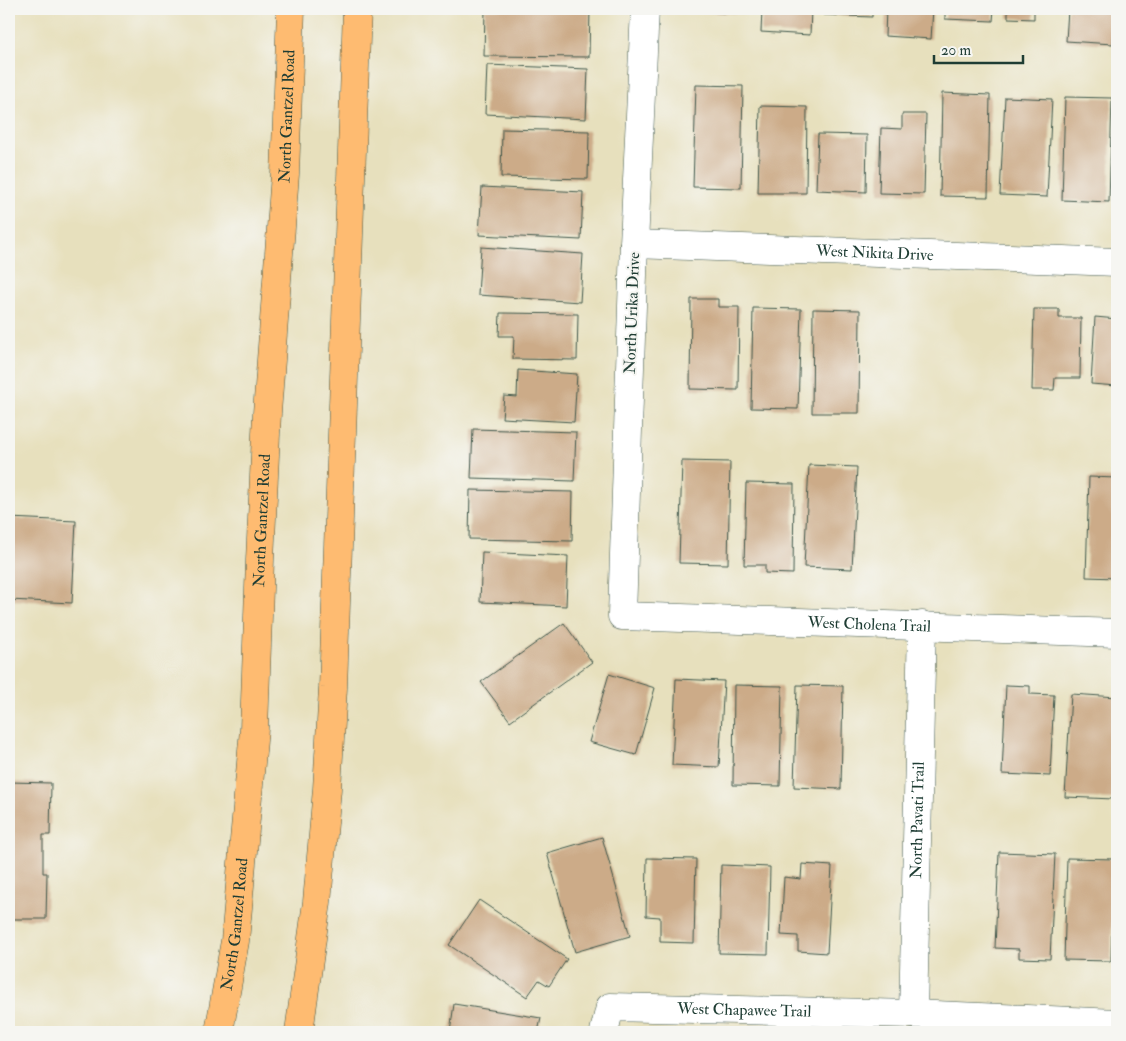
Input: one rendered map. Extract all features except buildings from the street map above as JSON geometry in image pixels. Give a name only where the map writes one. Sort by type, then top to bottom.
[{"type":"main road","name":"North Gantzel Road","points":[[219,1032],[235,941],[254,729],[260,560],[270,366],[285,174],[291,9]]},
{"type":"main road","points":[[299,1032],[317,902],[328,790],[357,9]]},
{"type":"street","name":"North Urika Drive","points":[[622,616],[634,244],[645,9]]},
{"type":"street","name":"West Nikita Drive","points":[[634,244],[1117,262]]},
{"type":"street","name":"West Cholena Trail","points":[[622,616],[1117,632]]},
{"type":"street","name":"North Pavati Trail","points":[[912,1014],[922,626]]},
{"type":"street","name":"West Chapawee Trail","points":[[607,1019],[912,1014],[1117,1023]]}]
